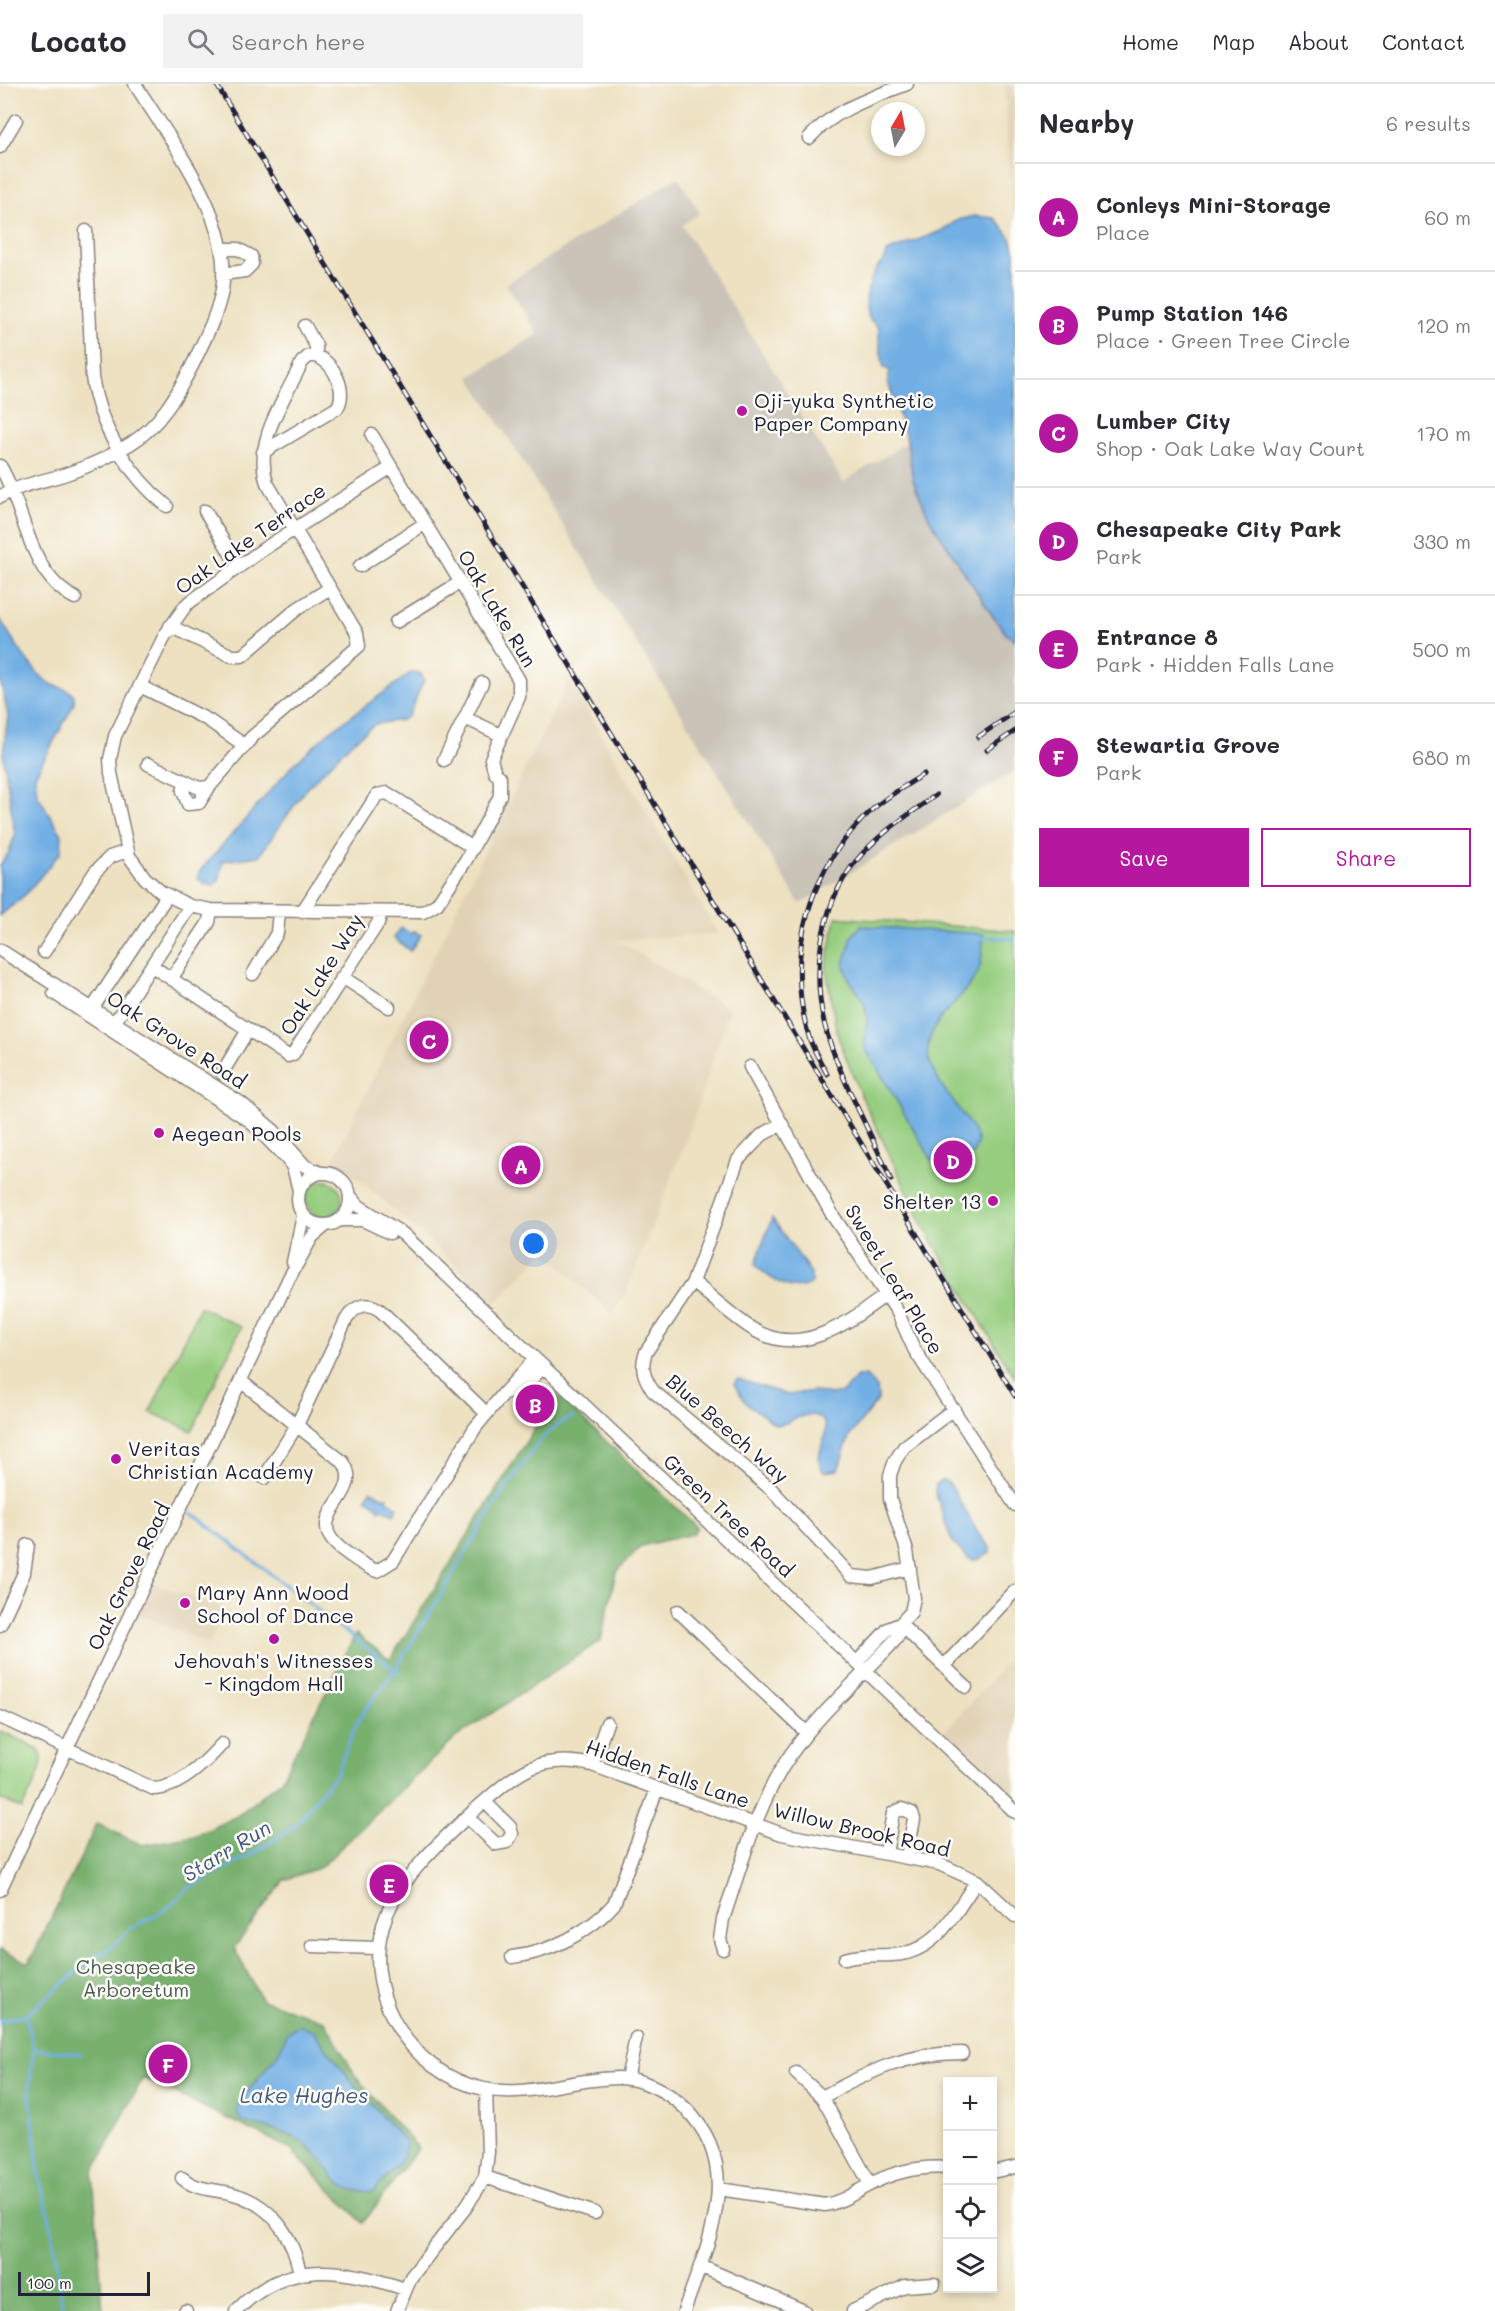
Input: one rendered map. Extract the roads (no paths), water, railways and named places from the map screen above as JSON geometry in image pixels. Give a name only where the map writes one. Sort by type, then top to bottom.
[{"type":"street","points":[[5,494],[71,472],[120,450],[156,422],[180,389],[215,318],[223,274],[218,228],[204,197],[135,84]]},
{"type":"street","points":[[808,138],[820,125],[839,112],[907,84]]},
{"type":"street","points":[[0,147],[16,120]]},
{"type":"street","points":[[86,231],[94,386],[102,416],[137,478],[167,506]]},
{"type":"street","points":[[221,249],[246,252],[251,256],[252,264],[245,271],[223,274]]},
{"type":"street","points":[[306,326],[316,346],[316,356]]},
{"type":"street","points":[[187,782],[183,790],[188,804],[199,803],[209,787],[244,745],[330,668],[359,646],[357,633],[267,483],[262,452],[272,422],[302,362],[309,356],[316,356],[327,362],[342,389],[341,402],[337,408],[262,452]]},
{"type":"street","name":"Oak Lake Run","points":[[190,906],[211,910],[279,912],[418,912],[434,907],[473,848],[500,796],[500,777],[491,759],[519,697],[521,685],[372,435]]},
{"type":"street","points":[[0,466],[5,494],[52,579],[61,590],[75,598]]},
{"type":"street","name":"Oak Lake Terrace","points":[[190,906],[167,896],[146,878],[127,851],[110,759],[115,736],[170,626],[186,604],[390,468]]},
{"type":"street","points":[[205,511],[239,567]]},
{"type":"street","points":[[360,566],[424,524]]},
{"type":"street","points":[[396,622],[459,583]]},
{"type":"street","points":[[170,626],[232,656],[242,656],[297,609],[330,588]]},
{"type":"street","points":[[444,760],[482,682]]},
{"type":"street","points":[[140,686],[208,720],[244,745]]},
{"type":"street","points":[[465,718],[501,735]]},
{"type":"street","points":[[148,764],[199,788],[209,787]]},
{"type":"street","points":[[302,912],[381,792],[387,793],[473,848]]},
{"type":"street","points":[[44,952],[95,872],[110,857],[127,851]]},
{"type":"street","points":[[90,1011],[167,896]]},
{"type":"street","points":[[113,1025],[190,906]]},
{"type":"street","points":[[171,979],[208,922],[211,910]]},
{"type":"street","points":[[253,974],[278,933],[279,912]]},
{"type":"street","name":"Oak Lake Way","points":[[152,966],[284,1055],[291,1055],[378,923],[381,912]]},
{"type":"street","name":"Oak Grove Road","points":[[0,950],[90,1011]]},
{"type":"street","name":"Oak Grove Road","points":[[0,959],[241,1103],[273,1130],[305,1166],[321,1173]]},
{"type":"street","points":[[342,977],[389,1007]]},
{"type":"street","name":"Oak Grove Road","points":[[113,1025],[259,1129],[293,1167],[299,1190]]},
{"type":"street","points":[[222,1073],[248,1030]]},
{"type":"street","name":"Sweet Leaf Place","points":[[750,1067],[833,1216],[897,1311],[914,1349],[1015,1505]]},
{"type":"street","name":"Blue Beech Way","points":[[782,1124],[762,1135],[738,1160],[693,1282],[646,1352],[642,1362],[643,1372],[653,1391],[772,1490],[851,1576],[872,1578],[910,1568]]},
{"type":"street","points":[[321,1173],[330,1174],[342,1180],[350,1196],[348,1210],[341,1220],[325,1226],[312,1223],[303,1216],[298,1205],[299,1190],[308,1178],[321,1173]]},
{"type":"street","name":"Green Tree Road","points":[[350,1196],[359,1206],[394,1227],[1015,1812]]},
{"type":"street","name":"Oak Grove Road","points":[[289,1278],[303,1216]]},
{"type":"street","name":"Green Tree Road","points":[[341,1220],[363,1220],[416,1248]]},
{"type":"street","name":"Oak Grove Road","points":[[0,1890],[242,1382],[289,1278],[312,1237],[325,1226]]},
{"type":"street","points":[[693,1282],[752,1329],[787,1341],[812,1339],[828,1333],[886,1295]]},
{"type":"street","points":[[264,1478],[297,1425],[346,1320],[351,1312],[363,1305],[371,1305],[382,1312],[486,1413]]},
{"type":"street","points":[[242,1382],[348,1468],[348,1482],[327,1522],[327,1535],[335,1546],[377,1571],[393,1561],[486,1413],[504,1393],[538,1364]]},
{"type":"street","points":[[723,1949],[720,1929],[757,1824],[777,1776],[807,1733],[896,1639],[900,1624],[914,1605],[910,1568],[890,1500],[890,1475],[904,1447],[954,1409]]},
{"type":"street","points":[[0,1624],[24,1573],[28,1545]]},
{"type":"street","points":[[944,1666],[1015,1591]]},
{"type":"street","points":[[678,1611],[807,1733]]},
{"type":"street","points":[[857,1662],[888,1629],[900,1624]]},
{"type":"street","points":[[900,1624],[966,1688]]},
{"type":"street","points":[[0,1717],[158,1789],[168,1786],[199,1766],[222,1744]]},
{"type":"street","points":[[592,1764],[606,1723]]},
{"type":"street","name":"Hidden Falls Lane","points":[[684,2311],[700,2266],[719,2189],[714,2155],[708,2138],[691,2114],[664,2092],[627,2079],[597,2079],[532,2089],[486,2090],[466,2084],[428,2063],[400,2032],[382,1994],[377,1948],[387,1914],[400,1889],[467,1817],[520,1773],[536,1765],[574,1760],[592,1764],[757,1824]]},
{"type":"street","points":[[512,1957],[549,1949],[600,1917],[614,1904],[657,1789]]},
{"type":"street","points":[[467,1817],[496,1844],[507,1842],[512,1834],[510,1827],[485,1802]]},
{"type":"street","points":[[886,1853],[893,1813],[902,1809],[912,1814],[914,1819],[907,1857]]},
{"type":"street","name":"Willow Brook Road","points":[[757,1824],[809,1840],[939,1864],[977,1881],[1015,1916]]},
{"type":"street","points":[[845,1959],[872,1954],[900,1954],[928,1944],[944,1928],[977,1881]]},
{"type":"street","points":[[312,1946],[377,1948]]},
{"type":"street","points":[[627,2079],[636,2038]]},
{"type":"street","points":[[822,2097],[888,2063],[937,2053],[962,2053]]},
{"type":"street","points":[[796,2073],[822,2097],[870,2184]]},
{"type":"street","points":[[397,2311],[405,2289],[484,2177],[488,2152],[486,2090]]},
{"type":"street","points":[[719,2189],[825,2205],[840,2201],[870,2184],[907,2170],[943,2168]]},
{"type":"street","points":[[997,2171],[1015,2168]]},
{"type":"street","points":[[484,2177],[595,2213]]},
{"type":"street","points":[[182,2178],[196,2188],[231,2194],[265,2210],[279,2222],[289,2238],[300,2273]]},
{"type":"street","points":[[700,2266],[804,2311]]},
{"type":"street","points":[[236,2311],[262,2290],[300,2273],[317,2270],[349,2272],[405,2289]]},
{"type":"street","points":[[861,2309],[905,2286],[934,2284]]},
{"type":"water","points":[[975,216],[995,218],[1011,238],[1015,252],[1015,641],[1006,634],[992,615],[929,518],[913,480],[907,440],[888,382],[890,370],[884,368],[879,342],[879,327],[872,322],[866,309],[869,285],[887,252],[941,231],[958,220]]},
{"type":"water","points":[[0,619],[35,670],[49,683],[71,692],[74,695],[74,704],[35,776],[37,794],[62,835],[61,852],[26,894],[0,916],[0,865],[8,854],[15,835],[3,754],[8,715],[0,680]]},
{"type":"water","points":[[412,672],[420,673],[424,680],[408,716],[402,720],[375,724],[351,743],[305,790],[259,856],[223,861],[219,880],[213,885],[203,883],[198,878],[199,872],[291,767],[328,733]]},
{"type":"water","points":[[861,926],[984,934],[979,970],[966,990],[934,1028],[928,1051],[936,1076],[976,1135],[975,1150],[963,1166],[945,1166],[933,1162],[864,1046],[867,1018],[864,1002],[849,979],[844,965],[852,936]]},
{"type":"water","points":[[401,928],[411,934],[413,931],[421,935],[410,951],[394,938]]},
{"type":"water","points":[[772,1218],[811,1273],[811,1283],[796,1288],[781,1284],[755,1265]]},
{"type":"water","points":[[866,1376],[877,1388],[878,1400],[849,1437],[838,1470],[824,1472],[819,1459],[825,1432],[822,1420],[816,1416],[804,1415],[776,1425],[745,1402],[734,1384],[738,1379],[788,1395],[813,1391],[831,1395],[843,1392],[857,1377]]},
{"type":"water","points":[[943,1480],[950,1484],[978,1533],[990,1547],[990,1553],[977,1560],[969,1559],[952,1542],[935,1491],[936,1484]]},
{"type":"water","points":[[371,1490],[382,1497],[388,1497],[387,1500],[398,1507],[394,1514],[382,1508],[379,1510],[377,1505],[366,1498]]},
{"type":"water","name":"Lake Hughes","points":[[300,2026],[312,2030],[358,2089],[405,2142],[404,2157],[373,2192],[349,2189],[341,2184],[319,2157],[296,2138],[241,2121],[237,2111],[240,2102],[279,2052],[287,2034],[293,2028]]},
{"type":"waterway","points":[[983,937],[1015,939]]},
{"type":"waterway","name":"Starr Run","points":[[63,2311],[51,2225],[39,2175],[29,2086],[34,2049],[26,2015],[96,1956],[109,1949],[130,1929],[168,1908],[189,1888],[256,1852],[295,1826],[337,1772],[358,1720],[397,1667],[498,1499],[540,1440],[557,1425],[573,1417]]},
{"type":"waterway","name":"Starr Run","points":[[192,1513],[399,1673]]},
{"type":"waterway","name":"Starr Run","points":[[0,2021],[26,2015]]},
{"type":"waterway","points":[[35,2049],[81,2054]]},
{"type":"railway","points":[[216,84],[1015,1396]]},
{"type":"railway","points":[[978,737],[1015,712]]},
{"type":"railway","points":[[987,750],[1015,731]]},
{"type":"railway","points":[[827,1074],[809,1037],[802,1005],[799,974],[801,943],[808,913],[818,884],[833,856],[852,831],[880,803],[924,774]]},
{"type":"railway","points":[[891,1180],[832,1049],[821,1009],[819,964],[826,920],[843,879],[865,851],[936,795]]},
{"type":"place","name":"Oji-yuka Synthetic Paper Company","points":[[742,411]]},
{"type":"place","name":"Lumber City","points":[[429,1040]]},
{"type":"place","name":"Aegean Pools","points":[[159,1133]]},
{"type":"place","name":"Chesapeake City Park","points":[[953,1160]]},
{"type":"place","name":"Conleys Mini-Storage","points":[[521,1165]]},
{"type":"place","name":"Shelter 13","points":[[993,1201]]},
{"type":"place","name":"Pump Station 146","points":[[535,1404]]},
{"type":"place","name":"Veritas Christian Academy","points":[[116,1459]]},
{"type":"place","name":"Mary Ann Wood School of Dance","points":[[185,1603]]},
{"type":"place","name":"Jehovah's Witnesses - Kingdom Hall","points":[[274,1639]]},
{"type":"place","name":"Entrance 8","points":[[389,1884]]},
{"type":"place","name":"Stewartia Grove","points":[[168,2064]]},
{"type":"park label","name":"Chesapeake Arboretum","points":[[136,1978]]}]
